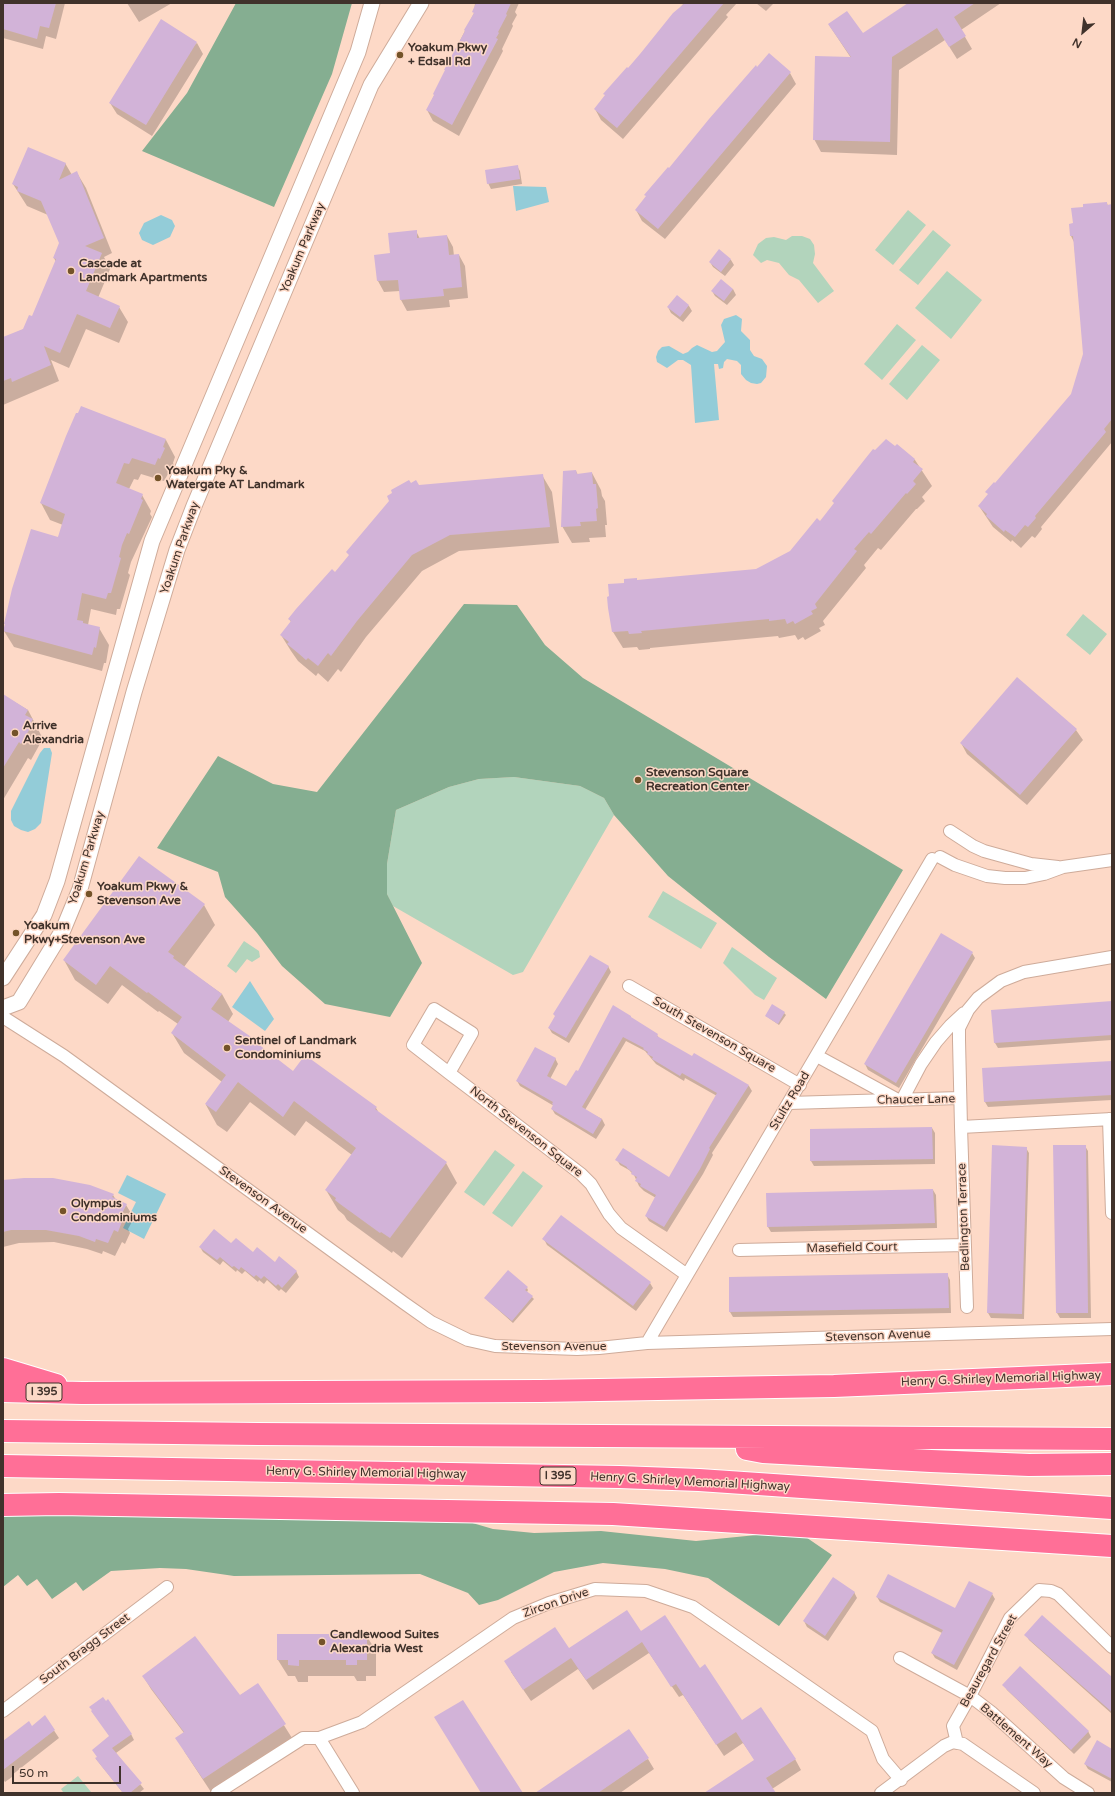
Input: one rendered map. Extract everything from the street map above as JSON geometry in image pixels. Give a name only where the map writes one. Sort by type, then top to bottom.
[{"type":"highway","points":[[3,1369],[82,1393]]},
{"type":"highway","name":"Henry G. Shirley Memorial Highway","points":[[3,1391],[82,1393],[540,1392],[834,1386],[1112,1374]]},
{"type":"highway","points":[[3,1431],[274,1435],[1112,1439]]},
{"type":"highway","points":[[691,1437],[763,1452],[939,1462],[1112,1464]]},
{"type":"highway","name":"Henry G. Shirley Memorial Highway","points":[[3,1466],[619,1477],[699,1480],[1112,1508]]},
{"type":"highway","points":[[3,1505],[59,1504],[613,1514],[1112,1546]]},
{"type":"street","name":"Yoakum Parkway","points":[[3,978],[44,915],[57,881],[152,542],[358,52],[372,3]]},
{"type":"street","name":"Yoakum Parkway","points":[[3,1008],[19,1002],[63,930],[77,896],[134,692],[180,542],[204,479],[371,85],[422,3]]},
{"type":"street","points":[[950,831],[973,846],[1008,859],[1031,864],[1063,867],[1112,860]]},
{"type":"street","name":"Stultz Road","points":[[647,1343],[936,858],[988,876],[1005,878],[1025,878],[1044,874],[1063,867]]},
{"type":"street","points":[[817,1056],[899,1100],[936,1042],[950,1026],[991,987],[1024,972],[1112,957]]},
{"type":"street","name":"South Stevenson Square","points":[[629,986],[800,1085]]},
{"type":"street","name":"North Stevenson Square","points":[[449,1073],[472,1033],[434,1009],[413,1045],[449,1073],[582,1174],[591,1184],[608,1214],[621,1228],[687,1275]]},
{"type":"street","points":[[960,1098],[959,1028],[968,1010]]},
{"type":"street","name":"Stevenson Avenue","points":[[3,1017],[64,1056],[431,1322],[468,1340],[494,1346],[541,1349],[592,1348],[647,1343],[1112,1328]]},
{"type":"street","name":"Chaucer Lane","points":[[789,1103],[960,1098],[961,1127]]},
{"type":"street","points":[[961,1127],[1110,1119],[1112,1213]]},
{"type":"street","name":"Bedlington Terrace","points":[[961,1127],[968,1307]]},
{"type":"street","name":"Masefield Court","points":[[739,1250],[965,1245]]},
{"type":"street","name":"South Bragg Street","points":[[3,1711],[166,1587]]},
{"type":"street","name":"Zircon Drive","points":[[216,1793],[302,1738],[319,1738],[362,1722],[513,1618],[549,1603],[596,1589],[646,1591],[693,1606],[872,1731],[883,1759],[901,1780]]},
{"type":"street","name":"Beauregard Street","points":[[957,1742],[953,1726],[1010,1618],[1039,1590],[1046,1590],[1058,1594],[1112,1647]]},
{"type":"street","name":"Battlement Way","points":[[900,1658],[970,1696],[991,1712],[1064,1778],[1088,1793]]},
{"type":"street","points":[[319,1738],[353,1793]]},
{"type":"street","points":[[881,1793],[901,1780],[944,1746],[957,1742],[963,1744],[983,1757],[1034,1793]]},
{"type":"green space","points":[[236,3],[352,3],[332,74],[274,207],[142,151],[187,93]]},
{"type":"green space","points":[[908,210],[926,225],[893,265],[875,250]]},
{"type":"green space","points":[[933,230],[951,245],[918,285],[899,270]]},
{"type":"green space","points":[[792,236],[802,236],[810,239],[814,245],[815,254],[813,263],[834,291],[818,303],[799,280],[789,275],[779,263],[767,260],[761,263],[753,255],[758,244],[766,238],[774,237],[786,240]]},
{"type":"green space","points":[[947,271],[982,300],[951,339],[915,308]]},
{"type":"green space","points":[[897,324],[916,340],[882,380],[864,364]]},
{"type":"green space","points":[[922,345],[940,360],[907,400],[889,384]]},
{"type":"green space","points":[[464,604],[517,605],[545,645],[583,678],[903,870],[826,999],[769,957],[668,876],[614,815],[604,798],[580,786],[514,777],[479,779],[449,787],[396,810],[387,864],[387,894],[422,963],[390,1017],[325,1004],[282,966],[257,933],[225,897],[218,872],[157,848],[218,756],[273,784],[317,792]]},
{"type":"green space","points":[[1083,614],[1107,634],[1090,655],[1066,635]]},
{"type":"green space","points":[[514,777],[580,786],[604,798],[614,815],[523,972],[513,975],[393,906],[387,894],[387,864],[396,810],[449,787],[479,779]]},
{"type":"green space","points":[[663,891],[717,923],[701,949],[648,917]]},
{"type":"green space","points":[[244,941],[259,951],[260,957],[252,962],[247,959],[236,973],[227,966]]},
{"type":"green space","points":[[732,947],[777,978],[764,1000],[755,995],[723,963]]},
{"type":"green space","points":[[495,1150],[515,1165],[484,1206],[464,1192]]},
{"type":"green space","points":[[523,1171],[543,1186],[512,1227],[492,1213]]},
{"type":"green space","points":[[76,1512],[469,1522],[493,1529],[534,1533],[601,1531],[696,1541],[797,1531],[832,1555],[779,1626],[708,1578],[665,1569],[603,1563],[554,1572],[498,1600],[479,1605],[468,1593],[420,1574],[234,1576],[186,1569],[160,1568],[111,1571],[83,1591],[76,1582],[52,1599],[37,1579],[27,1586],[18,1575],[3,1587],[3,1514]]},
{"type":"green space","points":[[78,1776],[91,1792],[61,1793],[63,1792],[61,1789]]},
{"type":"water","points":[[513,186],[546,187],[549,202],[516,211]]},
{"type":"water","points":[[161,215],[172,220],[175,226],[170,237],[153,245],[142,240],[139,233],[144,223]]},
{"type":"water","points":[[736,315],[742,319],[741,331],[750,340],[750,350],[754,356],[762,359],[767,366],[766,377],[761,383],[751,383],[741,374],[741,365],[737,361],[727,359],[724,362],[723,368],[719,369],[718,364],[714,364],[719,420],[695,423],[691,365],[683,360],[678,360],[667,368],[657,362],[656,357],[658,351],[662,347],[669,346],[683,354],[697,345],[712,352],[717,351],[725,342],[721,325],[724,319]]},
{"type":"water","points":[[44,748],[50,748],[52,753],[41,823],[35,829],[28,832],[14,826],[11,820],[11,811],[40,753]]},
{"type":"water","points":[[250,981],[274,1019],[265,1031],[232,1007]]},
{"type":"water","points":[[127,1175],[166,1194],[144,1239],[123,1228],[136,1202],[118,1193]]},
{"type":"building","points":[[3,3],[56,3],[49,28],[40,26],[37,39],[3,29]]},
{"type":"building","points":[[476,3],[511,3],[506,14],[507,15],[498,32],[499,33],[496,38],[498,39],[452,125],[426,110],[444,70],[474,13],[472,12]]},
{"type":"building","points":[[685,3],[724,3],[617,128],[594,109],[605,95],[603,94],[627,67],[628,68],[673,13]]},
{"type":"building","points":[[908,3],[975,3],[954,17],[966,36],[949,47],[937,28],[892,57],[890,142],[813,140],[815,56],[851,57],[828,24],[847,11],[863,33]]},
{"type":"building","points":[[161,19],[197,42],[146,125],[109,103]]},
{"type":"building","points":[[769,53],[791,72],[658,229],[635,210],[646,196],[644,195],[668,167],[669,168],[756,65],[757,67]]},
{"type":"building","name":"Cascade at Landmark Apartments","points":[[28,147],[66,163],[59,180],[77,171],[104,238],[85,246],[102,253],[86,291],[120,306],[110,328],[77,314],[60,353],[44,346],[51,365],[12,382],[11,378],[3,381],[3,337],[23,329],[29,315],[32,316],[56,259],[53,258],[59,243],[41,201],[17,191],[18,187],[12,184]]},
{"type":"building","points":[[518,165],[520,179],[487,184],[485,170]]},
{"type":"building","points":[[1107,202],[1107,205],[1112,204],[1112,419],[1104,429],[1106,432],[1035,516],[1036,518],[1028,527],[1025,525],[1015,537],[1005,530],[1004,532],[986,516],[987,514],[978,506],[988,494],[985,492],[994,482],[995,483],[1071,394],[1083,354],[1073,236],[1070,236],[1069,224],[1073,223],[1071,208],[1083,207],[1083,204]]},
{"type":"building","points":[[417,230],[417,238],[447,235],[449,255],[459,254],[462,287],[443,289],[444,296],[400,300],[398,280],[377,281],[374,255],[390,253],[388,233]]},
{"type":"building","points":[[719,249],[731,259],[721,272],[709,262]]},
{"type":"building","points":[[721,279],[733,289],[724,301],[711,291]]},
{"type":"building","points":[[677,295],[689,305],[680,317],[667,307]]},
{"type":"building","points":[[81,406],[166,439],[163,447],[165,448],[160,459],[158,458],[155,465],[132,458],[129,464],[124,463],[116,483],[143,494],[141,499],[143,500],[129,534],[127,533],[122,545],[119,557],[121,558],[111,593],[108,593],[106,599],[82,593],[77,620],[100,627],[96,648],[94,647],[92,655],[3,631],[12,589],[31,529],[58,537],[65,514],[40,503],[66,436],[76,413],[78,413]]},
{"type":"building","points":[[886,439],[895,446],[897,444],[915,459],[913,462],[923,469],[913,481],[916,484],[907,494],[906,493],[871,534],[869,532],[854,549],[857,551],[815,604],[817,608],[811,611],[813,614],[795,624],[793,621],[787,624],[785,619],[769,621],[769,619],[641,631],[642,633],[629,634],[628,631],[612,632],[607,597],[609,596],[608,584],[624,583],[624,579],[637,578],[637,580],[756,569],[790,551],[817,518],[820,521],[834,503],[832,501],[873,449],[875,450]]},
{"type":"building","points":[[576,470],[577,474],[592,472],[593,484],[596,484],[598,508],[596,509],[597,521],[580,522],[581,526],[561,527],[563,471]]},
{"type":"building","points":[[543,474],[550,527],[450,535],[412,555],[357,621],[331,656],[328,653],[318,666],[308,658],[306,660],[287,644],[289,642],[280,635],[291,621],[288,619],[296,609],[332,569],[335,572],[349,555],[346,552],[389,501],[387,496],[392,493],[391,490],[409,480],[411,483],[416,480],[419,485]]},
{"type":"building","points":[[1017,677],[1077,729],[1020,795],[960,743]]},
{"type":"building","name":"Arrive Alexandria","points":[[3,694],[28,710],[25,715],[33,719],[30,724],[32,725],[21,744],[19,742],[3,768]]},
{"type":"building","points":[[139,856],[205,904],[168,952],[174,956],[173,958],[222,994],[211,1009],[254,1039],[253,1040],[293,1071],[305,1055],[377,1107],[375,1109],[447,1162],[390,1238],[381,1232],[380,1233],[340,1204],[335,1200],[336,1198],[325,1190],[356,1148],[294,1101],[283,1117],[238,1082],[216,1112],[205,1104],[226,1075],[171,1033],[182,1017],[110,966],[96,985],[63,960]]},
{"type":"building","points":[[941,933],[973,952],[896,1083],[864,1064]]},
{"type":"building","points":[[590,955],[609,966],[566,1038],[548,1028],[555,1016],[553,1014]]},
{"type":"building","points":[[1112,1001],[1112,1035],[994,1043],[991,1010]]},
{"type":"building","points":[[772,1004],[785,1012],[778,1024],[765,1016]]},
{"type":"building","points":[[613,1005],[658,1034],[657,1036],[692,1056],[694,1053],[749,1085],[709,1148],[710,1149],[700,1169],[664,1227],[645,1216],[656,1195],[640,1186],[641,1184],[635,1181],[637,1177],[631,1174],[632,1172],[627,1167],[615,1160],[623,1148],[669,1177],[717,1093],[682,1073],[680,1076],[652,1059],[653,1057],[647,1054],[648,1052],[643,1049],[644,1048],[623,1037],[582,1107],[602,1119],[593,1134],[551,1109],[553,1102],[516,1081],[535,1047],[556,1058],[547,1076],[566,1086],[576,1070],[578,1071]]},
{"type":"building","points":[[1112,1061],[1112,1095],[984,1102],[982,1068]]},
{"type":"building","points":[[932,1127],[933,1159],[810,1161],[810,1129]]},
{"type":"building","points":[[992,1145],[1027,1147],[1022,1314],[987,1313]]},
{"type":"building","points":[[1053,1145],[1086,1145],[1088,1313],[1056,1313]]},
{"type":"building","name":"Olympus Condominiums","points":[[53,1178],[90,1185],[114,1194],[112,1197],[127,1204],[120,1217],[123,1219],[118,1232],[114,1230],[108,1243],[96,1239],[95,1242],[79,1236],[46,1230],[11,1230],[3,1232],[3,1180]]},
{"type":"building","points":[[933,1189],[935,1223],[767,1227],[766,1193]]},
{"type":"building","points":[[561,1215],[651,1282],[633,1306],[542,1239]]},
{"type":"building","points":[[214,1229],[231,1243],[236,1238],[253,1252],[257,1247],[275,1262],[279,1256],[297,1271],[282,1288],[278,1284],[276,1286],[264,1276],[261,1279],[256,1275],[254,1277],[241,1267],[239,1270],[234,1266],[232,1267],[220,1257],[217,1260],[199,1247]]},
{"type":"building","points":[[508,1270],[528,1287],[525,1290],[533,1296],[512,1321],[484,1298]]},
{"type":"building","points":[[948,1273],[949,1308],[729,1312],[729,1277]]},
{"type":"building","points":[[888,1574],[955,1608],[969,1581],[993,1593],[954,1665],[931,1653],[943,1630],[876,1597]]},
{"type":"building","points":[[833,1577],[855,1592],[825,1636],[803,1621]]},
{"type":"building","points":[[627,1610],[641,1631],[665,1615],[700,1668],[705,1664],[742,1720],[761,1707],[796,1759],[766,1778],[776,1793],[704,1793],[754,1760],[736,1732],[716,1745],[676,1684],[671,1687],[642,1642],[586,1680],[571,1658],[523,1690],[504,1661],[555,1627],[569,1648]]},
{"type":"building","points":[[1042,1615],[1112,1677],[1112,1712],[1024,1635]]},
{"type":"building","name":"Candlewood Suites Alexandria West","points":[[277,1634],[367,1634],[367,1660],[357,1660],[357,1665],[346,1665],[346,1660],[299,1660],[299,1666],[288,1665],[288,1660],[277,1660]]},
{"type":"building","points":[[195,1636],[240,1695],[258,1683],[286,1724],[203,1779],[175,1738],[184,1732],[142,1676]]},
{"type":"building","points":[[1020,1666],[1089,1731],[1071,1750],[1002,1685]]},
{"type":"building","points":[[103,1697],[106,1701],[108,1699],[132,1734],[112,1748],[142,1783],[130,1793],[123,1793],[95,1758],[97,1757],[92,1750],[109,1736],[89,1707]]},
{"type":"building","points":[[463,1700],[523,1793],[481,1793],[434,1717]]},
{"type":"building","points":[[45,1715],[55,1730],[3,1770],[3,1741],[29,1721],[32,1726]]},
{"type":"building","points":[[629,1729],[649,1758],[598,1793],[535,1793]]},
{"type":"building","points":[[1097,1740],[1112,1749],[1112,1779],[1084,1764]]},
{"type":"place","name":"Yoakum Pkwy + Edsall Rd","points":[[400,55]]},
{"type":"place","name":"Cascade at Landmark Apartments","points":[[71,271]]},
{"type":"place","name":"Yoakum Pky & Watergate AT Landmark","points":[[158,478]]},
{"type":"place","name":"Arrive Alexandria","points":[[15,733]]},
{"type":"place","name":"Stevenson Square Recreation Center","points":[[638,780]]},
{"type":"place","name":"Yoakum Pkwy & Stevenson Ave","points":[[89,894]]},
{"type":"place","name":"Yoakum Pkwy+Stevenson Ave","points":[[16,933]]},
{"type":"place","name":"Sentinel of Landmark Condominiums","points":[[227,1048]]},
{"type":"place","name":"Olympus Condominiums","points":[[63,1211]]},
{"type":"place","name":"Candlewood Suites Alexandria West","points":[[322,1642]]}]
